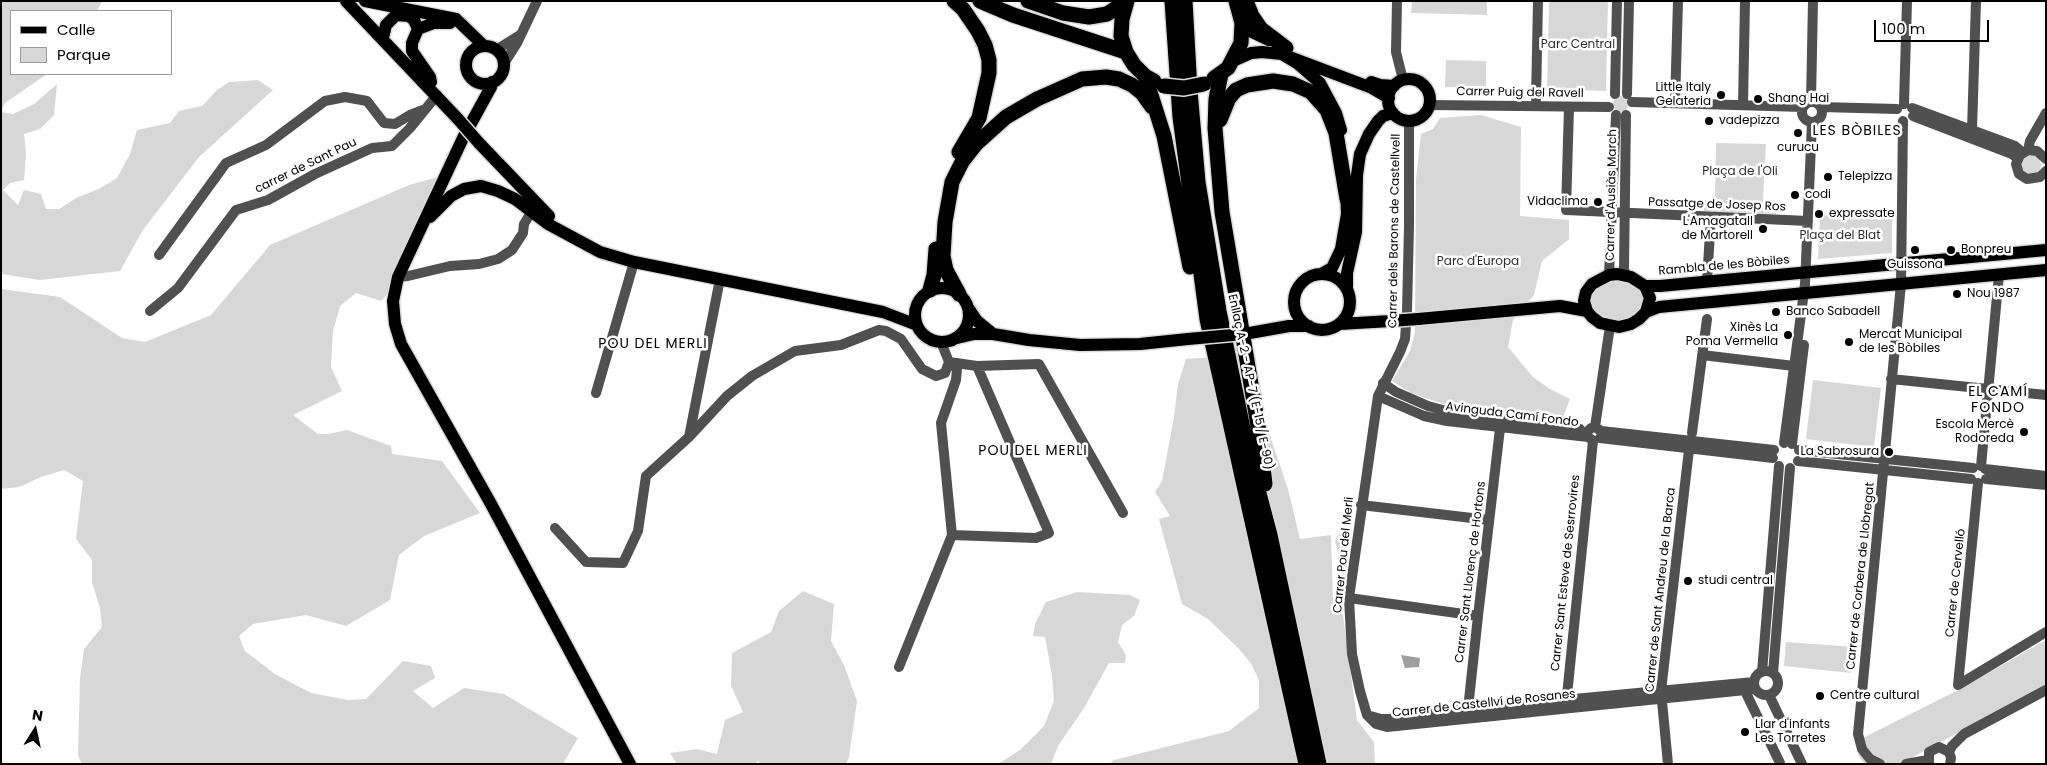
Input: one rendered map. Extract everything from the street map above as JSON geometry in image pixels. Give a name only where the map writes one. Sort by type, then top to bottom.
[{"type":"highway","points":[[925,294],[934,276],[938,222],[945,184],[957,156],[978,118],[990,73],[985,45],[978,31],[963,9],[954,1]]},
{"type":"highway","points":[[980,1],[1126,52]]},
{"type":"highway","points":[[1028,1],[1063,13],[1089,17],[1107,14],[1127,1]]},
{"type":"highway","points":[[1127,1],[1120,36],[1134,66],[1145,76],[1164,86],[1184,88],[1204,84],[1221,74],[1233,61],[1241,42],[1242,23],[1236,1]]},
{"type":"highway","name":"Enllaç A-2 - AP-7 (E-15 / E-90)","points":[[1172,1],[1180,117],[1207,319],[1264,537],[1319,764]]},
{"type":"highway","name":"Enllaç A-2 - AP-7 (E-15 / E-90)","points":[[1185,1],[1198,182],[1219,311],[1247,448],[1306,764]]},
{"type":"highway","points":[[1246,1],[1252,16],[1284,51]]},
{"type":"highway","points":[[1221,74],[1216,100],[1215,128],[1222,212],[1258,426],[1264,537]]},
{"type":"highway","points":[[1145,76],[1164,136],[1226,446],[1264,537]]},
{"type":"highway","points":[[960,294],[946,270],[943,256],[948,202],[952,182],[962,162],[994,126],[1022,108],[1070,84],[1088,78],[1106,77],[1119,79],[1132,85],[1142,94],[1150,104],[1164,136]]},
{"type":"highway","points":[[1218,162],[1220,121],[1226,103],[1236,90],[1256,82],[1273,81],[1293,84],[1311,92],[1326,110],[1336,133],[1347,200]]},
{"type":"main road","points":[[346,1],[435,93],[566,234]]},
{"type":"main road","points":[[365,1],[456,19],[502,59],[503,65],[500,75],[492,82],[463,138],[398,277],[394,289],[394,324],[401,344],[491,504],[630,764]]},
{"type":"main road","points":[[383,38],[386,25],[396,15],[409,16],[414,20],[418,29]]},
{"type":"main road","points":[[435,93],[430,77],[412,51],[412,43],[418,29],[434,23],[444,22],[466,28]]},
{"type":"main road","points":[[1242,23],[1257,35],[1284,51],[1380,85],[1395,88]]},
{"type":"main road","points":[[466,28],[470,53],[466,69],[472,79],[477,82],[492,82]]},
{"type":"main road","points":[[470,53],[479,47],[490,48]]},
{"type":"main road","points":[[1233,61],[1251,53],[1284,51],[1320,83],[1336,113],[1346,156],[1347,200],[1345,227],[1341,249],[1336,262],[1332,268],[1305,279],[1298,286],[1294,305],[1283,320],[1271,331]]},
{"type":"main road","points":[[1410,79],[1421,82],[1428,91],[1430,101],[1423,115],[1409,120],[1400,118],[1393,113],[1389,103],[1395,88],[1410,79]]},
{"type":"main road","points":[[477,82],[480,107]]},
{"type":"main road","points":[[925,294],[915,312],[917,325],[926,337],[941,342],[974,334],[993,334],[1080,345],[1140,344],[1271,331],[1289,326],[1309,326],[1326,330],[1339,324],[1346,317],[1350,304],[1346,273],[1356,232],[1357,175],[1360,154],[1369,134],[1378,121],[1383,116],[1393,113]]},
{"type":"main road","points":[[420,229],[450,196],[473,187],[481,186],[515,199],[548,224],[595,250],[634,262],[883,312],[917,325]]},
{"type":"main road","name":"Rambla de les Bòbiles","points":[[1645,286],[2046,250]]},
{"type":"main road","points":[[1646,312],[1650,298],[1645,286],[1626,276],[1609,275],[1592,284],[1584,296],[1584,305],[1587,311],[1600,322],[1619,327],[1631,324],[1646,312],[1659,307],[2046,270]]},
{"type":"main road","points":[[1323,273],[1332,275],[1347,287]]},
{"type":"main road","points":[[883,312],[908,306],[925,294],[945,288],[960,294],[977,321],[993,334]]},
{"type":"main road","points":[[1560,306],[1584,296]]},
{"type":"main road","points":[[1350,304],[1358,314],[1374,322]]},
{"type":"main road","points":[[1294,305],[1302,321],[1309,326]]},
{"type":"main road","points":[[1339,324],[1560,306],[1587,311]]},
{"type":"main road","points":[[957,338],[967,326],[969,309]]},
{"type":"street","points":[[503,65],[515,48],[537,1]]},
{"type":"street","points":[[1395,88],[1397,1]]},
{"type":"street","points":[[1536,99],[1538,1]]},
{"type":"street","points":[[1617,1],[1621,105]]},
{"type":"street","points":[[1621,105],[1629,1]]},
{"type":"street","points":[[1675,103],[1678,1]]},
{"type":"street","points":[[1743,105],[1745,1]]},
{"type":"street","points":[[1805,107],[1817,103],[1821,110],[1818,120],[1812,122],[1806,120],[1805,107],[1813,1]]},
{"type":"street","points":[[1901,284],[1907,1]]},
{"type":"street","points":[[1972,130],[1976,1]]},
{"type":"street","points":[[490,48],[521,34]]},
{"type":"street","name":"carrer de Sant Pau","points":[[150,311],[178,288],[236,210],[268,200],[315,174],[372,148],[392,146],[410,128],[435,93]]},
{"type":"street","points":[[159,255],[226,163],[266,145],[324,101],[345,97],[367,101],[384,123],[389,124],[395,124],[423,110]]},
{"type":"street","name":"Carrer Puig del Ravell","points":[[1430,101],[1536,99],[1621,105],[1805,107]]},
{"type":"street","name":"Carrer Puig del Ravell","points":[[1430,101],[1569,107],[1675,103],[1805,107]]},
{"type":"street","name":"Carrer d'Ausiàs March","points":[[1609,275],[1621,105]]},
{"type":"street","name":"Carrer d'Ausiàs March","points":[[1621,105],[1624,269],[1626,276]]},
{"type":"street","name":"Passatge de Josep Ros","points":[[1569,107],[1566,210],[1808,221]]},
{"type":"street","points":[[1821,110],[1904,112],[1972,130],[2015,146],[2023,154]]},
{"type":"street","points":[[1904,112],[2012,154],[2023,154],[2037,150],[2046,159]]},
{"type":"street","points":[[2046,113],[2023,154],[2017,169],[2019,174],[2027,179],[2040,177],[2046,171]]},
{"type":"street","name":"Carrer dels Barons de Castellvell","points":[[1378,396],[1405,339],[1409,226],[1409,120]]},
{"type":"street","points":[[1806,272],[1812,122]]},
{"type":"street","points":[[398,277],[450,266],[479,264],[498,259],[512,250],[523,233],[524,224],[532,211]]},
{"type":"street","points":[[1707,281],[1711,217]]},
{"type":"street","points":[[596,393],[634,262]]},
{"type":"street","name":"Rambla de les Bòbiles","points":[[1806,272],[1808,293]]},
{"type":"street","name":"Carrer de Cervelló","points":[[1999,274],[1958,684],[2046,632]]},
{"type":"street","points":[[689,437],[720,279]]},
{"type":"street","name":"Carrer de Corbera de Llobregat","points":[[1880,764],[1870,759],[1862,749],[1858,734],[1884,470],[1890,379],[1901,284]]},
{"type":"street","points":[[1798,461],[1791,445],[1794,366],[1808,293]]},
{"type":"street","points":[[1751,687],[1761,694],[1769,695],[1775,691],[1778,684],[1767,673],[1775,458],[1791,445],[1808,293]]},
{"type":"street","name":"Carrer de Sant Andreu de la Barca","points":[[1668,764],[1661,695],[1707,319]]},
{"type":"street","points":[[1594,434],[1610,326]]},
{"type":"street","points":[[555,528],[586,562],[623,563],[638,531],[646,476],[689,437],[727,396],[752,376],[795,351],[841,345],[879,330],[886,331],[901,339],[922,369],[936,376],[945,373],[950,362]]},
{"type":"street","points":[[899,667],[952,535],[941,423],[956,380],[957,369],[950,362],[941,342]]},
{"type":"street","points":[[1702,355],[1794,366]]},
{"type":"street","points":[[950,362],[977,366],[1039,364],[1123,513]]},
{"type":"street","points":[[952,535],[1036,538],[1049,533],[977,366]]},
{"type":"street","points":[[1890,379],[2046,395]]},
{"type":"street","name":"Avinguda Camí Fondo","points":[[1383,383],[1396,392],[1428,406],[1501,424]]},
{"type":"street","name":"Avinguda Camí Fondo","points":[[1378,396],[1395,405],[1432,418],[1447,421],[1691,441],[1775,458],[1790,468]]},
{"type":"street","name":"Carrer Pou del Merli","points":[[1367,714],[1352,654],[1349,598],[1378,396]]},
{"type":"street","name":"Carrer Sant Llorenç de Hortons","points":[[1469,714],[1478,616],[1501,424]]},
{"type":"street","name":"Carrer Sant Esteve de Sesrrovires","points":[[1565,705],[1594,434]]},
{"type":"street","points":[[1791,445],[1885,458],[2046,486]]},
{"type":"street","points":[[1767,673],[1790,468],[1798,461],[1884,470],[2046,476]]},
{"type":"street","points":[[1361,506],[1490,520]]},
{"type":"street","points":[[1349,598],[1478,616]]},
{"type":"street","points":[[1767,673],[1757,676],[1751,687],[1780,763],[1799,759],[1769,695]]},
{"type":"street","name":"Carrer de Castellví de Rosanes","points":[[1367,714],[1381,719],[1389,719],[1469,714],[1751,687]]},
{"type":"street","points":[[1949,752],[1964,734],[2046,690]]},
{"type":"street","points":[[1906,764],[1928,762],[1929,752],[1935,748],[1943,747],[1949,752],[1950,764]]},
{"type":"green space","points":[[1,1],[102,1],[98,10],[10,10],[10,75],[46,75],[5,103],[1,111]]},
{"type":"green space","points":[[1412,1],[1487,1],[1487,15],[1411,13]]},
{"type":"green space","name":"Parc Central","points":[[1549,1],[1608,1],[1606,91],[1547,89]]},
{"type":"green space","points":[[1446,60],[1486,61],[1486,88],[1445,87]]},
{"type":"green space","points":[[258,80],[273,90],[199,157],[143,230],[120,271],[40,280],[1,274],[1,112],[13,114],[34,104],[57,84],[54,115],[40,129],[24,134],[26,154],[24,180],[10,183],[3,190],[18,205],[24,190],[41,194],[46,209],[59,209],[78,197],[99,189],[117,178],[130,154],[137,130],[170,123],[179,111],[202,106],[217,90],[229,82]]},
{"type":"green space","points":[[1621,96],[1627,98],[1629,104],[1627,110],[1621,112],[1615,110],[1613,104],[1615,98]]},
{"type":"green space","name":"Parc d'Europa","points":[[1481,115],[1521,127],[1520,216],[1569,220],[1569,239],[1542,261],[1534,295],[1513,320],[1508,347],[1533,377],[1550,389],[1570,399],[1563,417],[1446,405],[1411,393],[1392,381],[1410,351],[1415,332],[1416,179],[1421,134],[1433,129],[1440,118]]},
{"type":"green space","name":"Plaça de l'Oli","points":[[1716,143],[1766,144],[1763,201],[1776,202],[1776,214],[1704,211],[1704,200],[1715,199]]},
{"type":"green space","points":[[2031,155],[2038,158],[2041,165],[2038,172],[2031,175],[2024,172],[2021,165],[2024,158]]},
{"type":"green space","points":[[438,177],[397,264],[389,292],[381,301],[356,293],[340,306],[333,331],[331,367],[342,391],[293,415],[318,434],[347,430],[391,446],[392,454],[442,461],[480,513],[424,536],[399,555],[390,600],[346,626],[306,615],[253,624],[239,636],[245,651],[275,674],[311,693],[349,700],[366,699],[403,661],[431,666],[435,678],[413,691],[433,708],[464,688],[504,694],[578,738],[563,764],[82,764],[78,755],[80,678],[84,649],[102,627],[100,608],[92,582],[92,560],[76,539],[83,481],[64,470],[41,477],[19,487],[1,489],[1,289],[60,297],[122,338],[145,342],[211,315],[270,245],[409,185]]},
{"type":"green space","name":"Plaça del Blat","points":[[1820,215],[1892,217],[1892,253],[1818,259]]},
{"type":"green space","points":[[1619,280],[1629,282],[1638,287],[1644,297],[1640,311],[1629,319],[1619,321],[1598,317],[1588,299],[1596,288],[1608,281]]},
{"type":"green space","points":[[1255,354],[1263,415],[1288,489],[1300,539],[1331,535],[1333,599],[1339,603],[1343,615],[1357,720],[1374,742],[1375,764],[1109,764],[1114,760],[1229,731],[1259,708],[1259,681],[1252,665],[1239,649],[1208,619],[1182,604],[1159,519],[1170,516],[1155,492],[1162,481],[1178,384],[1186,359]]},
{"type":"green space","points":[[1813,380],[1881,388],[1874,447],[1806,439]]},
{"type":"green space","points":[[1340,534],[1344,538],[1340,561],[1335,541]]},
{"type":"green space","points":[[803,591],[834,604],[831,641],[844,665],[857,701],[849,757],[846,764],[760,764],[758,761],[755,764],[677,764],[670,753],[697,749],[717,754],[725,720],[743,712],[731,686],[732,653],[771,632],[779,611]]},
{"type":"green space","points":[[1077,592],[1130,595],[1140,600],[1134,616],[1122,625],[1118,642],[1126,655],[1125,663],[1109,663],[1084,708],[1058,746],[1051,764],[998,764],[1020,750],[1044,726],[1054,701],[1052,676],[1045,637],[1033,636],[1035,624],[1046,602]]},
{"type":"green space","points":[[2046,640],[2046,685],[1900,764],[1865,764],[1859,757],[1855,742],[1960,689]]},
{"type":"green space","points":[[1786,642],[1854,647],[1851,673],[1784,666]]},
{"type":"shaded area","points":[[1401,655],[1420,658],[1419,667],[1405,668]]},
{"type":"place","name":"Little Italy Gelateria","points":[[1721,95]]},
{"type":"place","name":"Shang Hai","points":[[1758,99]]},
{"type":"place","name":"vadepizza","points":[[1709,121]]},
{"type":"place","name":"curucu","points":[[1798,133]]},
{"type":"place","name":"Telepizza","points":[[1828,177]]},
{"type":"place","name":"codi","points":[[1795,195]]},
{"type":"place","name":"Vidaclima","points":[[1598,202]]},
{"type":"place","name":"expressate","points":[[1819,214]]},
{"type":"place","name":"L'Amagatall de Martorell","points":[[1763,229]]},
{"type":"place","name":"Guissona","points":[[1915,250]]},
{"type":"place","name":"Bonpreu","points":[[1951,250]]},
{"type":"place","name":"Nou 1987","points":[[1957,294]]},
{"type":"place","name":"Banco Sabadell","points":[[1776,312]]},
{"type":"place","name":"Xinès La Poma Vermella","points":[[1788,335]]},
{"type":"place","name":"Mercat Municipal de les Bòbiles","points":[[1849,342]]},
{"type":"place","name":"Escola Mercè Rodoreda","points":[[2024,432]]},
{"type":"place","name":"La Sabrosura","points":[[1889,452]]},
{"type":"place","name":"studi central","points":[[1688,581]]},
{"type":"place","name":"Centre cultural","points":[[1820,696]]},
{"type":"place","name":"Llar d'infants Les Torretes","points":[[1745,732]]},
{"type":"district","name":"LES BÒBILES","points":[[1857,131]]},
{"type":"district","name":"POU DEL MERLI","points":[[653,344]]},
{"type":"district","name":"EL CAMÍ FONDO","points":[[1998,400]]},
{"type":"district","name":"POU DEL MERLI","points":[[1033,451]]}]
